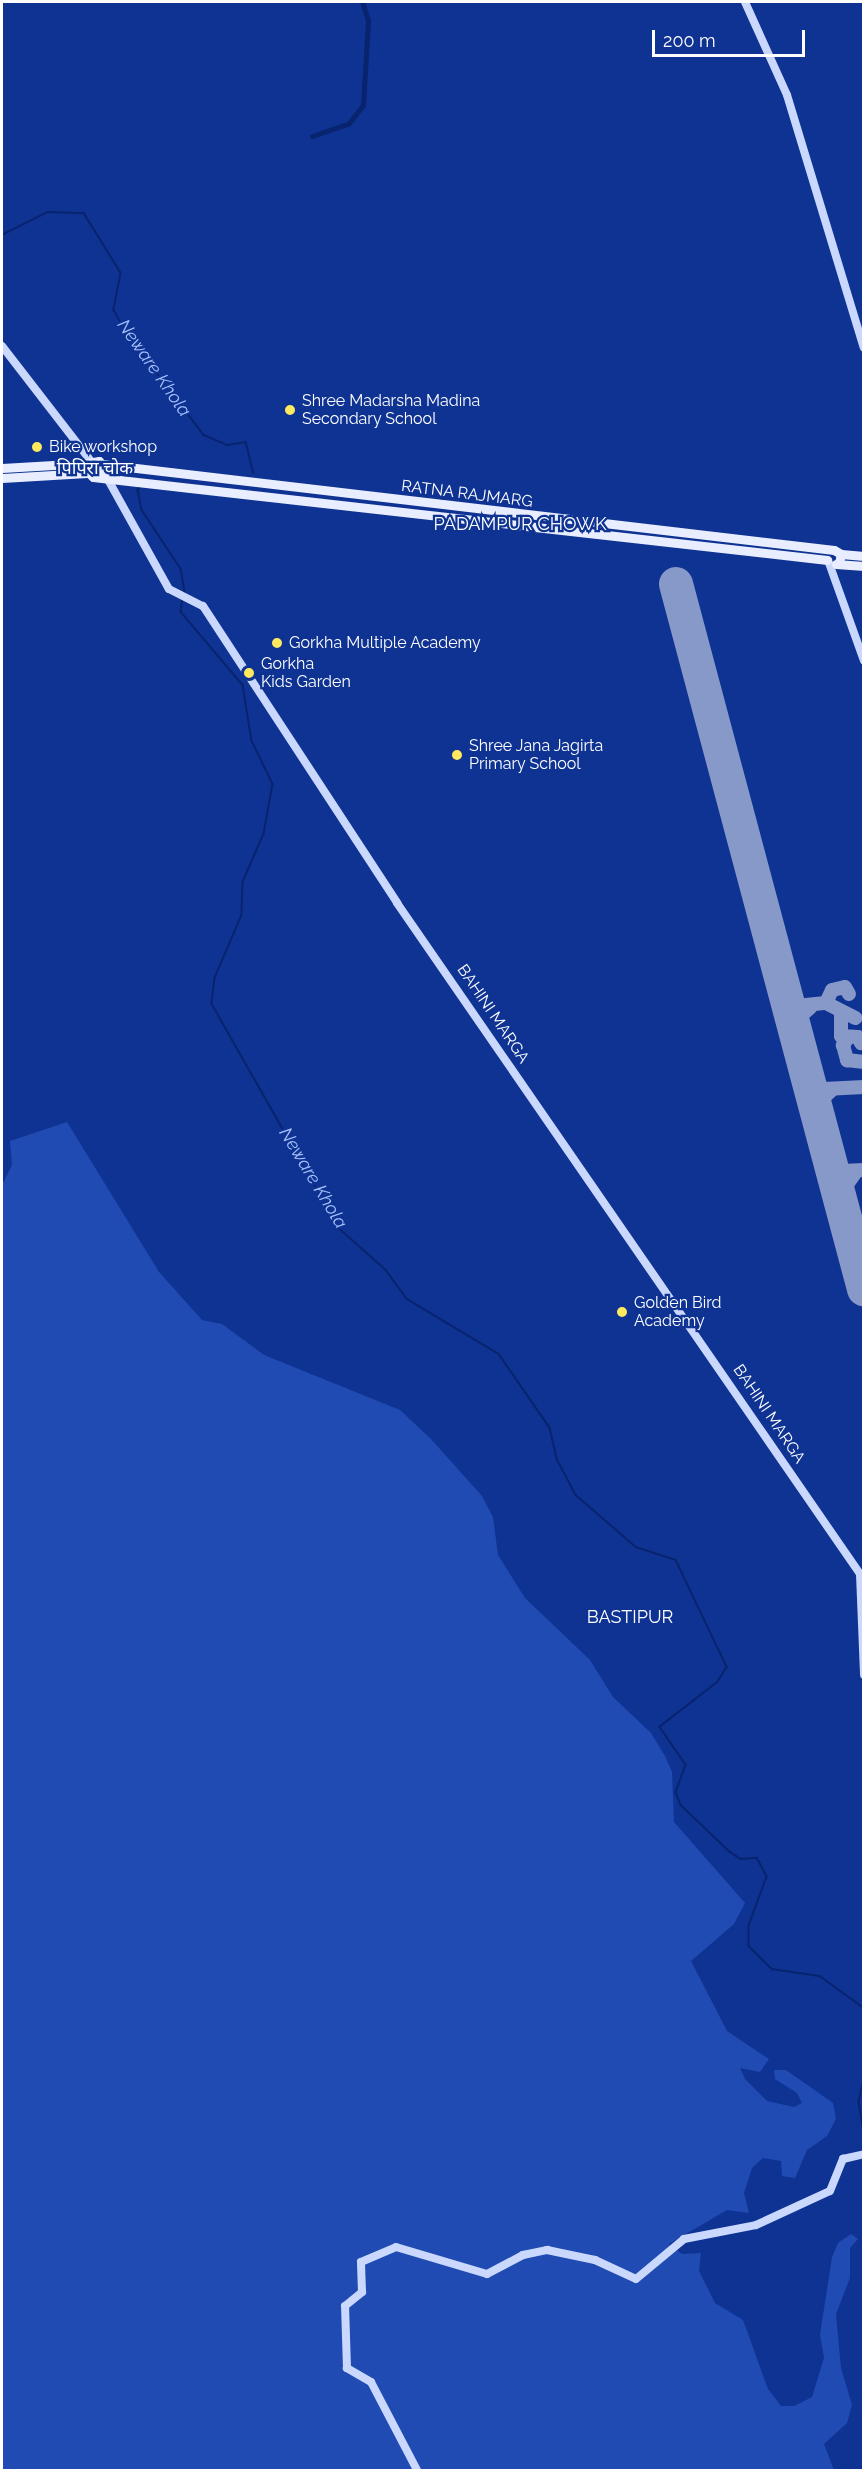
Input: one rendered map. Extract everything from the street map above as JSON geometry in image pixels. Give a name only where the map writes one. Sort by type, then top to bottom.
[{"type":"main road","name":"RATNA RAJMARG","points":[[2,468],[90,462],[829,558],[864,556]]},
{"type":"main road","points":[[87,473],[90,462]]},
{"type":"main road","points":[[102,464],[103,475]]},
{"type":"main road","name":"RATNA RAJMARG","points":[[2,478],[87,473],[840,559],[864,566]]},
{"type":"street","points":[[745,2],[787,95],[864,348]]},
{"type":"street","points":[[2,346],[90,462]]},
{"type":"street","name":"BAHINI MARGA","points":[[103,475],[169,589],[182,593],[203,606],[397,903],[862,1574]]},
{"type":"street","points":[[829,558],[864,661]]},
{"type":"street","points":[[836,582],[840,559]]},
{"type":"street","points":[[862,1574],[864,1675]]},
{"type":"street","points":[[417,2470],[371,2382],[347,2369],[345,2306],[362,2292],[361,2262],[396,2247],[487,2274],[523,2255],[546,2250],[595,2260],[636,2279],[684,2239],[756,2225],[830,2191],[843,2159],[864,2154]]},
{"type":"shaded area","points":[[67,1122],[159,1272],[202,1320],[222,1324],[264,1355],[400,1410],[430,1438],[482,1496],[493,1517],[498,1555],[525,1598],[590,1660],[613,1697],[651,1733],[665,1756],[672,1772],[674,1822],[745,1903],[734,1924],[691,1961],[727,2031],[769,2059],[760,2072],[740,2068],[745,2079],[767,2101],[794,2107],[802,2103],[797,2093],[775,2079],[774,2070],[786,2070],[833,2103],[836,2119],[827,2136],[807,2150],[795,2178],[782,2176],[781,2161],[763,2158],[752,2168],[744,2193],[749,2213],[727,2210],[669,2244],[682,2254],[701,2253],[699,2271],[715,2303],[743,2320],[768,2389],[781,2406],[794,2406],[812,2397],[824,2358],[820,2335],[832,2257],[838,2243],[851,2234],[858,2239],[850,2248],[850,2278],[836,2314],[841,2368],[852,2405],[847,2423],[824,2444],[834,2470],[2,2470],[2,1185],[12,1165],[10,1141]]},
{"type":"waterway","points":[[312,136],[349,123],[363,105],[368,20],[362,2]]},
{"type":"waterway","name":"Neware Khola","points":[[2,235],[48,212],[84,213],[121,273],[114,310],[128,335],[204,435],[228,445],[246,442],[254,473]]},
{"type":"waterway","name":"Neware Khola","points":[[142,486],[138,490],[142,510],[181,569],[185,592]]},
{"type":"waterway","name":"Neware Khola","points":[[183,599],[181,612],[243,685],[252,741],[273,784],[264,834],[243,882],[242,915],[215,978],[212,1004],[340,1229],[386,1270],[407,1299],[499,1354],[550,1428],[557,1459],[576,1495],[636,1547],[676,1560],[727,1667],[718,1682],[660,1727],[686,1765],[676,1792],[681,1805],[730,1852],[741,1859],[757,1858],[767,1877],[749,1926],[749,1946],[772,1969],[820,1976],[864,2008]]},
{"type":"waterway","name":"Neware Khola","points":[[864,2080],[859,2101],[864,2131]]},
{"type":"taxiway","points":[[826,1003],[832,990],[845,987],[849,994]]},
{"type":"taxiway","points":[[785,994],[796,1006],[826,1003],[855,1018]]},
{"type":"taxiway","points":[[795,1031],[798,1018],[810,1008]]},
{"type":"taxiway","points":[[841,1014],[841,1036],[858,1037],[861,1043]]},
{"type":"taxiway","points":[[848,1038],[843,1045],[847,1060],[864,1062]]},
{"type":"taxiway","points":[[807,1075],[824,1089],[864,1087]]},
{"type":"taxiway","points":[[818,1116],[822,1099],[832,1090]]},
{"type":"taxiway","points":[[828,1157],[843,1171],[864,1170]]},
{"type":"taxiway","points":[[839,1196],[856,1172]]},
{"type":"runway","points":[[676,584],[864,1289]]},
{"type":"place","name":"Shree Madarsha Madina Secondary School","points":[[290,410]]},
{"type":"place","name":"Bike workshop","points":[[37,447]]},
{"type":"place","name":"Gorkha Multiple Academy","points":[[277,643]]},
{"type":"place","name":"Gorkha Kids Garden","points":[[249,673]]},
{"type":"place","name":"Shree Jana Jagirta Primary School","points":[[457,755]]},
{"type":"place","name":"Golden Bird Academy","points":[[622,1312]]},
{"type":"district","name":"पिपिरा चोक","points":[[95,468]]},
{"type":"district","name":"PADAMPUR CHOWK","points":[[520,524]]},
{"type":"district","name":"BASTIPUR","points":[[630,1617]]}]
